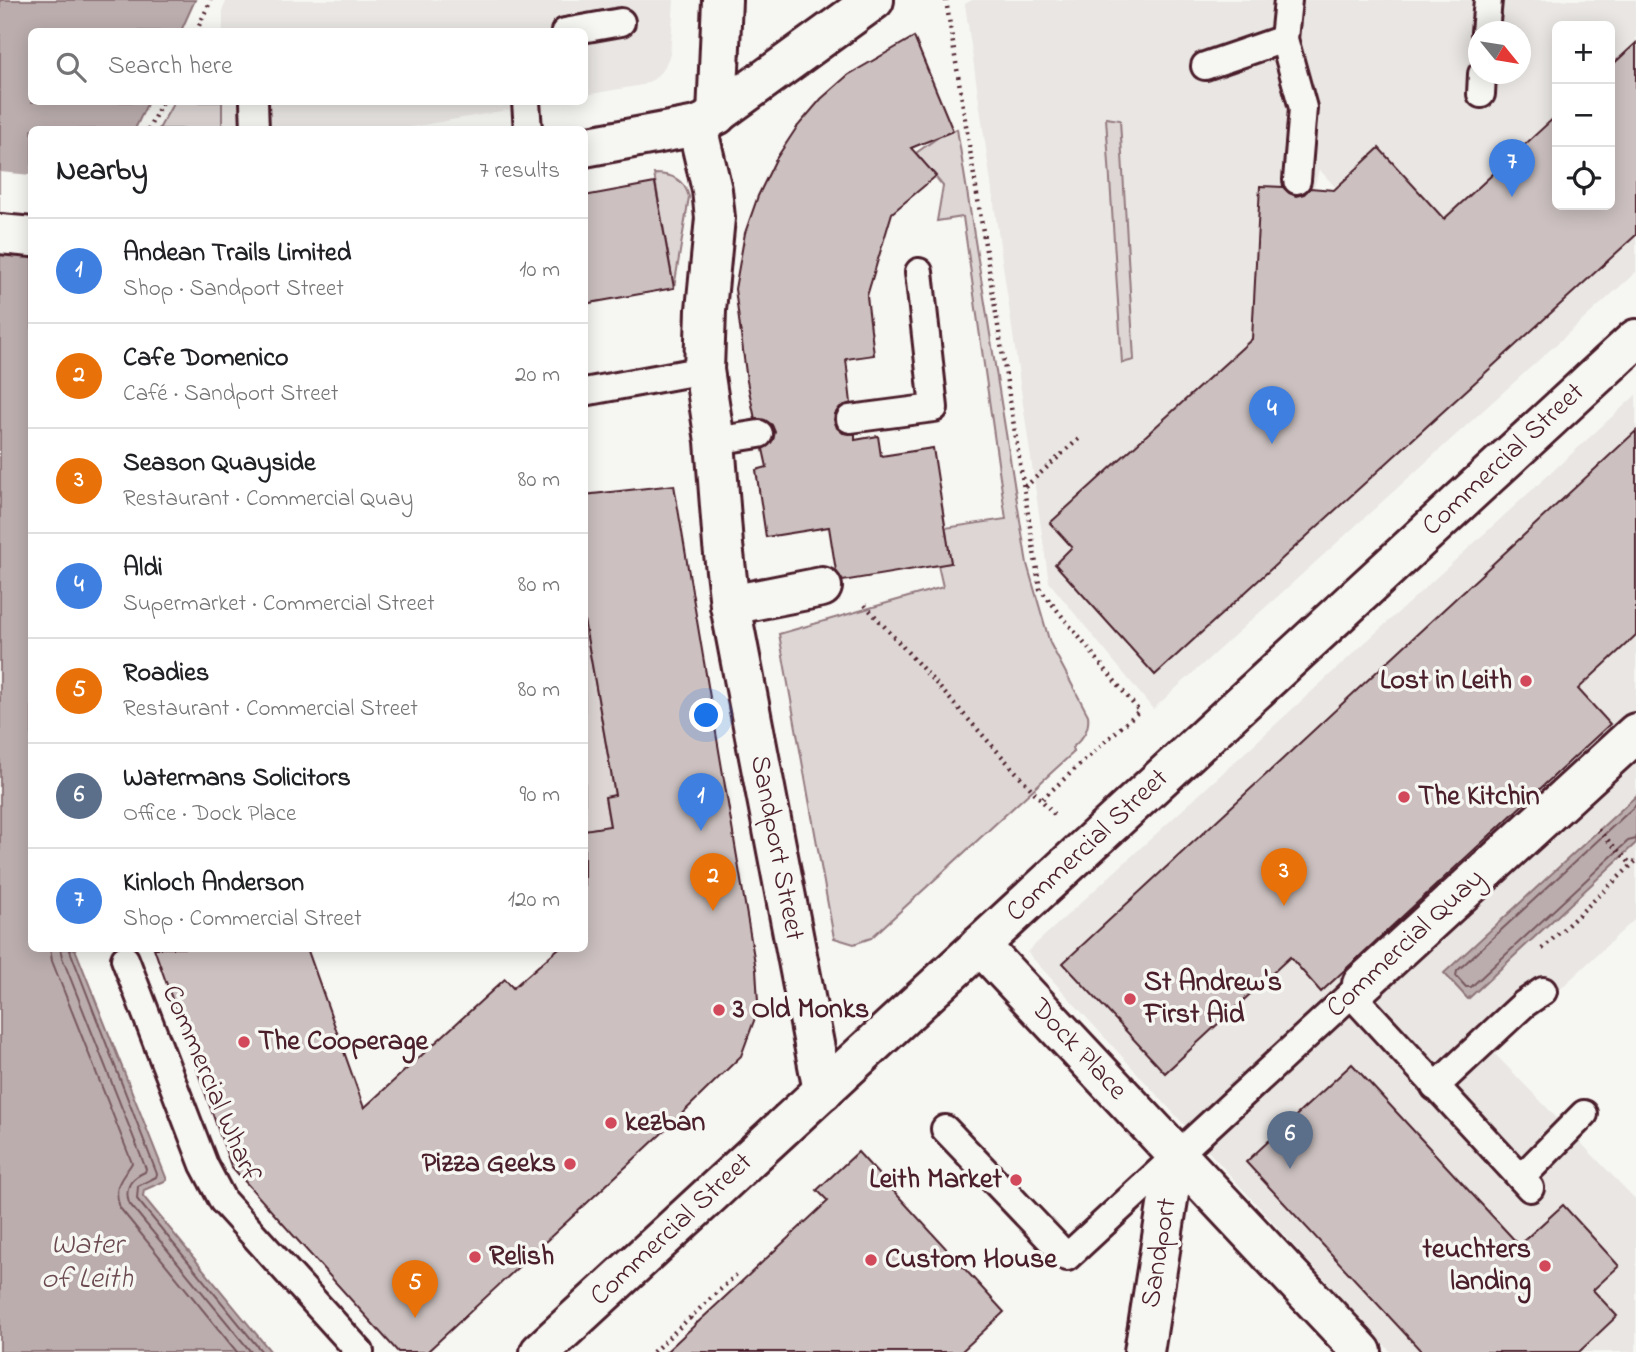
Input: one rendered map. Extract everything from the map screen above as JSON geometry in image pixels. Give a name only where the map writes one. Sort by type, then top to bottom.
[{"type":"street","name":"Sandport Street","points":[[722,0],[707,121],[715,218],[706,310],[704,370],[715,441],[730,605],[822,1091]]},
{"type":"street","points":[[588,146],[707,121],[874,0]]},
{"type":"street","points":[[0,234],[28,237]]},
{"type":"street","name":"Commercial Street","points":[[540,1352],[1636,338]]},
{"type":"street","points":[[730,605],[822,587]]},
{"type":"street","name":"Commercial Quay","points":[[1356,989],[1636,733]]},
{"type":"street","name":"Dock Place","points":[[980,945],[1362,1352]]},
{"type":"street","name":"Sandport","points":[[1144,1352],[1175,1155]]},
{"type":"lane","points":[[1288,0],[1284,39],[1303,108],[1297,180]]},
{"type":"lane","points":[[1486,21],[1488,0]]},
{"type":"lane","points":[[587,28],[621,22]]},
{"type":"lane","points":[[1205,66],[1284,39]]},
{"type":"lane","points":[[254,105],[255,126]]},
{"type":"lane","points":[[526,105],[528,126]]},
{"type":"lane","points":[[850,419],[934,408],[919,272]]},
{"type":"lane","points":[[588,391],[704,370]]},
{"type":"lane","points":[[715,441],[759,434]]},
{"type":"lane","name":"Commercial Wharf","points":[[125,959],[204,1165],[223,1201],[360,1352]]},
{"type":"lane","points":[[1356,989],[1435,1087],[1525,1183],[1584,1114]]},
{"type":"lane","name":"Commercial Quay","points":[[1175,1155],[1356,989]]},
{"type":"lane","points":[[1435,1087],[1524,1004],[1543,991]]},
{"type":"lane","points":[[945,1129],[1066,1257],[1175,1155]]},
{"type":"path","points":[[198,28],[211,0]]},
{"type":"path","points":[[946,0],[1040,589],[1139,711],[1041,800]]},
{"type":"path","points":[[150,126],[160,105]]},
{"type":"path","points":[[1024,488],[1082,436]]},
{"type":"path","points":[[822,587],[831,600],[857,596],[1086,848]]},
{"type":"path","points":[[1598,830],[1632,865]]},
{"type":"path","points":[[653,1352],[736,1275]]},
{"type":"path","points":[[690,1318],[696,1324]]},
{"type":"shaded area","points":[[227,0],[674,0],[670,54],[664,68],[654,79],[642,85],[588,94],[588,28],[223,28],[223,9]]},
{"type":"shaded area","points":[[972,0],[1636,0],[1636,272],[1153,709],[1049,582],[965,4]],"holes":[[[1319,169],[1462,328],[1461,329],[1334,190],[1314,188]]]},
{"type":"shaded area","points":[[172,105],[222,105],[222,126],[161,126]]},
{"type":"shaded area","points":[[222,105],[534,105],[417,126],[222,126]]},
{"type":"shaded area","points":[[1106,118],[1120,120],[1134,360],[1122,363]]},
{"type":"shaded area","points":[[957,129],[1027,564],[1050,643],[1088,715],[1088,725],[1082,738],[1072,748],[1074,752],[871,938],[854,944],[834,938],[779,634],[943,587],[938,565],[951,563],[945,528],[1006,519],[963,217],[937,221],[943,186],[916,153],[940,136]]},
{"type":"shaded area","points":[[654,174],[676,179],[684,186],[689,197],[674,288]]},
{"type":"shaded area","points":[[1636,395],[1636,918],[1493,1052],[1636,1200],[1636,1352],[1391,1352],[1027,952]]},
{"type":"shaded area","points":[[588,642],[615,795],[605,798],[610,826],[588,830]]},
{"type":"water","name":"Water of Leith","points":[[0,0],[195,0],[182,28],[28,28],[28,105],[147,105],[136,126],[28,126],[28,952],[76,952],[167,1180],[144,1190],[143,1196],[271,1352],[0,1352]]},
{"type":"water","points":[[1636,796],[1636,843],[1468,999],[1444,973]]},
{"type":"pier","points":[[0,172],[28,175],[28,259],[0,255]]},
{"type":"building","points":[[914,37],[953,131],[911,148],[936,176],[892,213],[867,296],[874,355],[846,359],[851,403],[840,407],[834,420],[843,433],[855,434],[855,440],[878,436],[881,456],[933,448],[951,563],[843,581],[836,571],[829,527],[766,537],[756,470],[767,467],[763,449],[773,440],[775,432],[772,425],[765,420],[755,419],[747,381],[735,289],[745,233],[758,196],[776,159],[797,127],[821,99],[848,75]]},
{"type":"building","points":[[1636,43],[1636,235],[1155,675],[1055,564],[1072,547],[1050,523],[1252,339],[1260,186],[1283,187],[1296,196],[1304,194],[1310,188],[1334,190],[1379,148],[1444,219],[1552,120],[1552,210],[1615,210],[1615,62]]},
{"type":"building","points":[[655,183],[674,288],[588,303],[588,195]]},
{"type":"building","points":[[1636,431],[1636,635],[1578,689],[1610,724],[1321,992],[1290,957],[1165,1073],[1063,963]]},
{"type":"building","points":[[674,485],[756,969],[758,1002],[755,1018],[741,1056],[660,1135],[427,1352],[398,1352],[231,1166],[155,952],[308,952],[364,1108],[505,979],[513,988],[554,952],[588,952],[588,829],[610,826],[605,797],[615,795],[588,643],[588,495]]},
{"type":"building","points":[[1352,1064],[1519,1245],[1563,1205],[1619,1266],[1593,1290],[1617,1316],[1579,1352],[1422,1352],[1246,1162]]},
{"type":"building","name":"Custom House","points":[[858,1152],[1004,1312],[961,1352],[666,1352],[828,1201],[817,1190]]},
{"type":"place","name":"Kinloch Anderson","points":[[1512,197]]},
{"type":"place","name":"Aldi","points":[[1272,444]]},
{"type":"place","name":"Lost in Leith","points":[[1526,681]]},
{"type":"place","name":"The Kitchin","points":[[1404,797]]},
{"type":"place","name":"Andean Trails Limited","points":[[701,831]]},
{"type":"place","name":"Season Quayside","points":[[1284,906]]},
{"type":"place","name":"Cafe Domenico","points":[[713,911]]},
{"type":"place","name":"St Andrew's First Aid","points":[[1130,999]]},
{"type":"place","name":"3 Old Monks","points":[[719,1010]]},
{"type":"place","name":"The Cooperage","points":[[244,1042]]},
{"type":"place","name":"kezban","points":[[611,1123]]},
{"type":"place","name":"Pizza Geeks","points":[[570,1164]]},
{"type":"place","name":"Watermans Solicitors","points":[[1290,1169]]},
{"type":"place","name":"Leith Market","points":[[1016,1180]]},
{"type":"place","name":"Relish","points":[[475,1257]]},
{"type":"place","name":"Custom House","points":[[871,1260]]},
{"type":"place","name":"teuchters landing","points":[[1545,1266]]},
{"type":"place","name":"Roadies","points":[[415,1318]]}]
